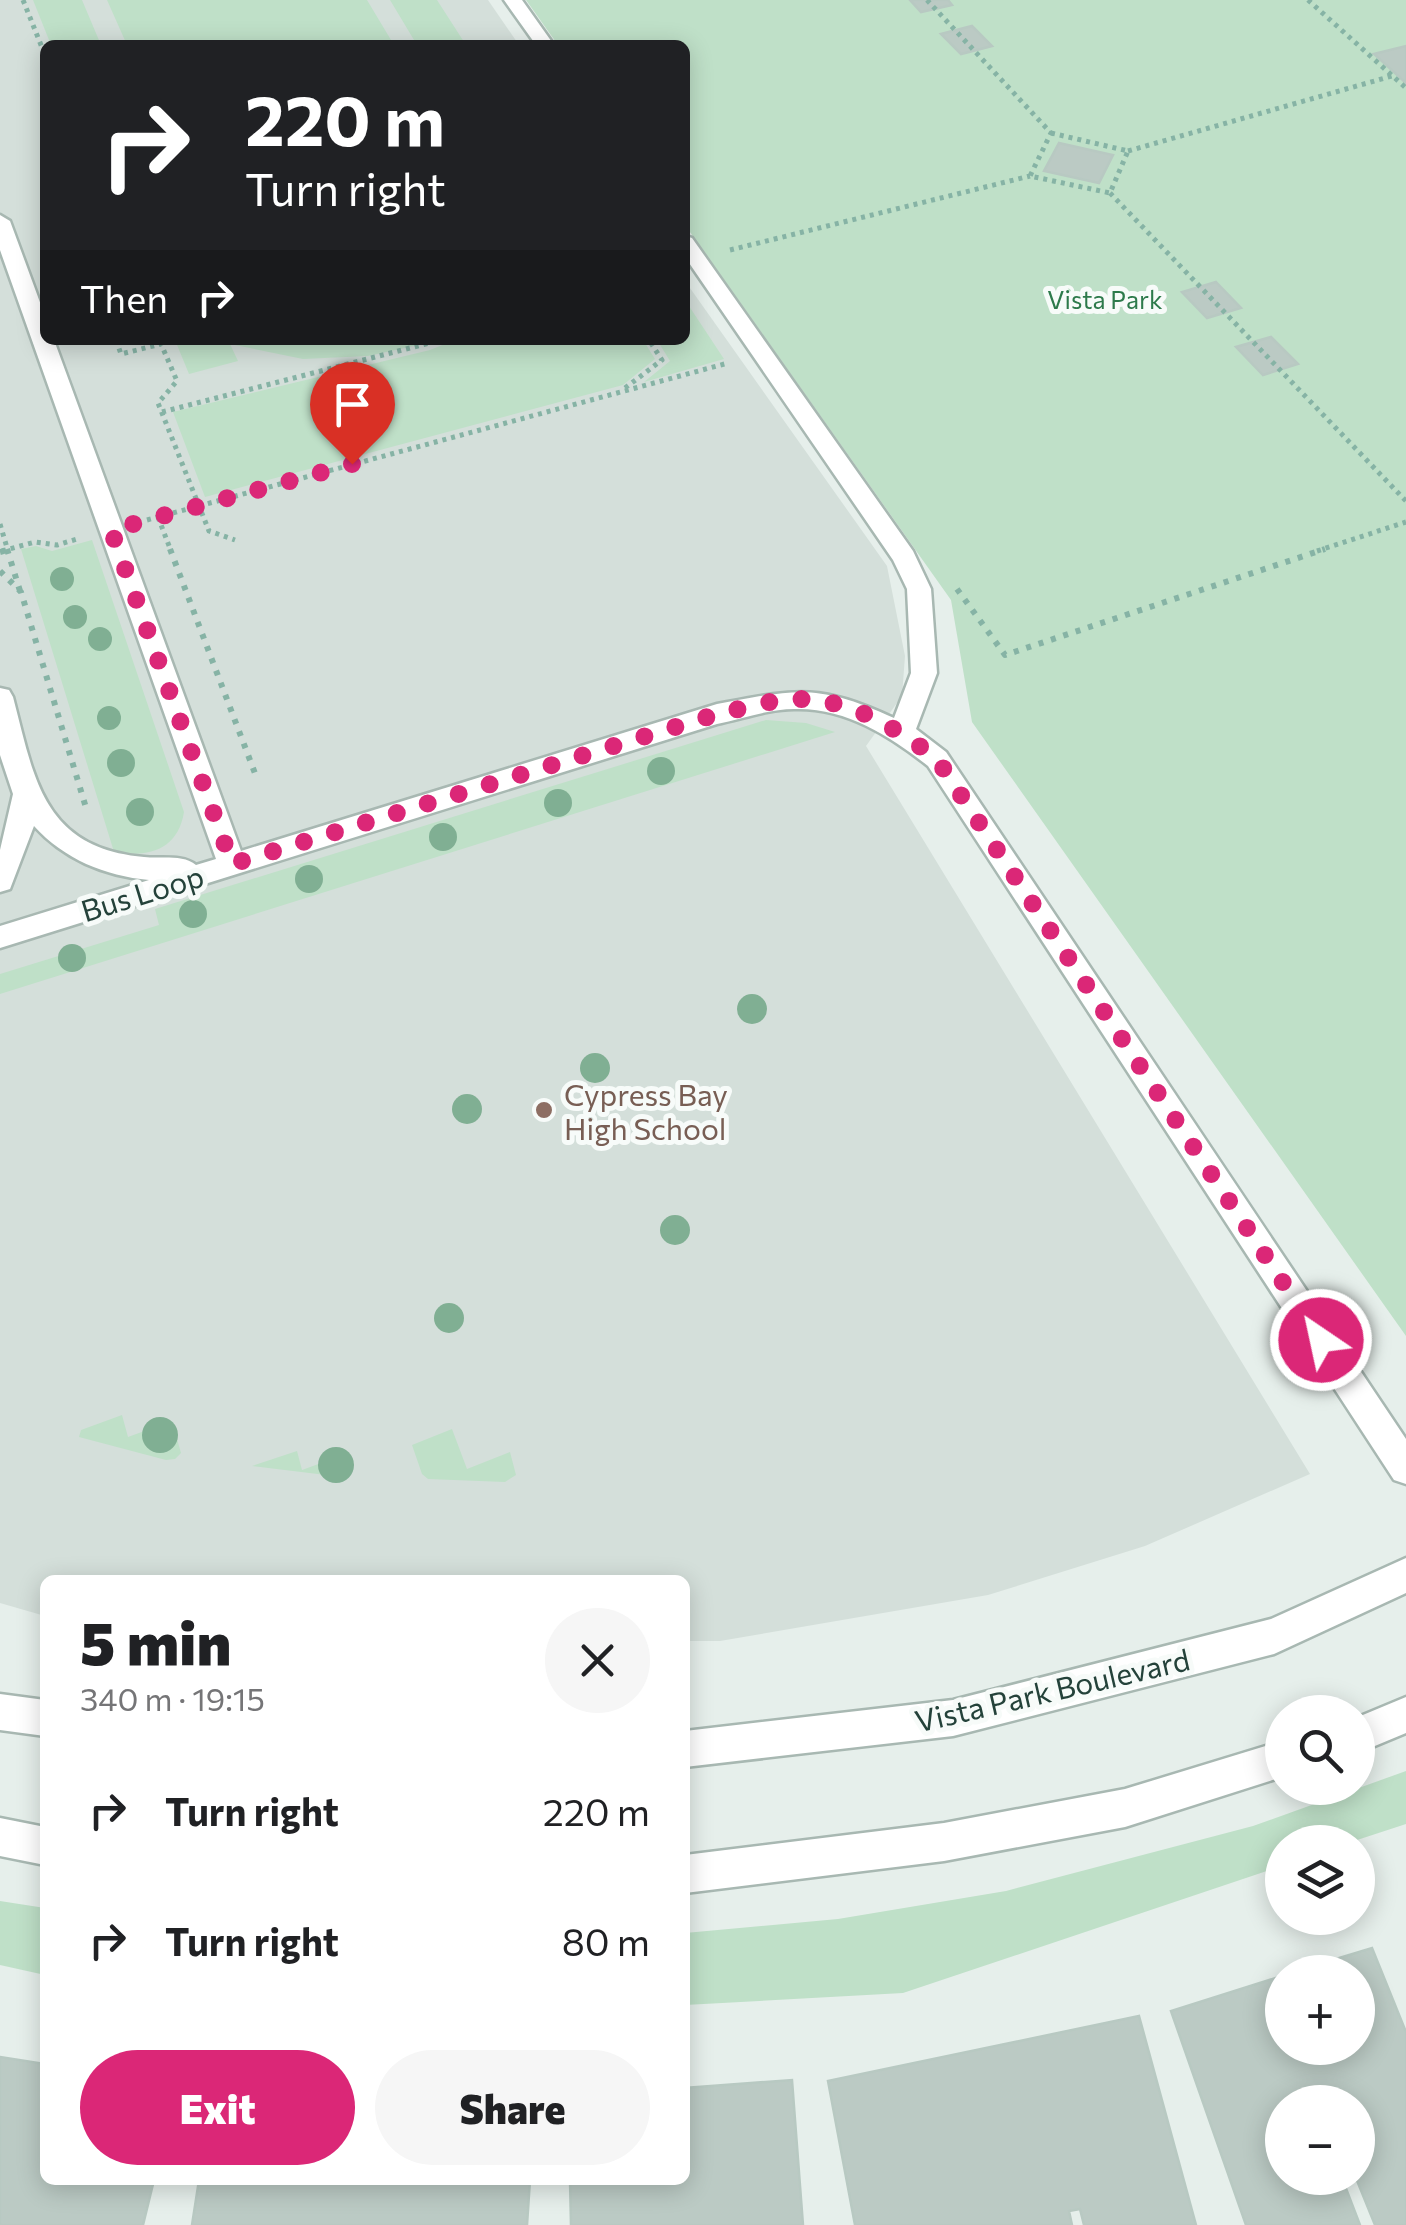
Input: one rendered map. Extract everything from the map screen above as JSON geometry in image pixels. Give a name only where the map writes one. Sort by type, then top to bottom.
[{"type":"street","points":[[513,0],[541,40]]},
{"type":"street","points":[[0,221],[40,332]]},
{"type":"street","points":[[690,249],[904,556],[919,588],[924,674],[902,732]]},
{"type":"street","points":[[45,345],[232,864],[717,714],[794,699],[843,704],[902,732],[937,759],[1406,1468]]},
{"type":"street","name":"Bus Loop","points":[[0,697],[26,793],[19,838],[0,882]]},
{"type":"street","name":"Bus Loop","points":[[26,793],[73,848],[112,864],[154,871],[232,864]]},
{"type":"street","name":"Bus Loop","points":[[0,937],[232,864]]},
{"type":"street","name":"Vista Park Boulevard","points":[[690,1748],[953,1718],[1274,1636],[1406,1576]]},
{"type":"street","points":[[0,1712],[40,1717]]},
{"type":"street","points":[[1375,1728],[1406,1716]]},
{"type":"street","points":[[690,1873],[944,1842],[1125,1808],[1265,1764]]},
{"type":"street","points":[[0,1837],[40,1845]]},
{"type":"path","points":[[23,0],[40,42]]},
{"type":"path","points":[[927,0],[1051,133],[1128,151],[1392,76]]},
{"type":"path","points":[[1308,0],[1406,88]]},
{"type":"path","points":[[1030,176],[1051,133]]},
{"type":"path","points":[[1110,193],[1128,151]]},
{"type":"path","points":[[718,253],[1030,176],[1110,193],[1406,501]]},
{"type":"path","points":[[118,345],[121,354],[158,345]]},
{"type":"path","points":[[162,345],[177,381],[158,403],[210,531],[235,540]]},
{"type":"path","points":[[162,412],[421,345]]},
{"type":"path","points":[[620,392],[662,360],[652,345]]},
{"type":"path","points":[[4,550],[35,542],[57,545],[764,353]]},
{"type":"path","points":[[158,517],[256,776]]},
{"type":"path","points":[[1013,652],[1406,522]]},
{"type":"path","points":[[0,524],[4,550],[21,592],[92,825]]},
{"type":"path","points":[[0,570],[21,592]]},
{"type":"shaded area","name":"Cypress Bay High School","points":[[0,0],[488,0],[516,40],[40,40],[40,345],[690,345],[690,288],[887,566],[905,656],[902,696],[866,746],[1310,1474],[1145,1546],[988,1595],[720,1641],[690,1641],[690,1575],[40,1575],[40,1615],[0,1603]]},
{"type":"green space","points":[[33,0],[82,0],[99,40],[49,40]]},
{"type":"green space","points":[[107,0],[367,0],[391,40],[125,40]]},
{"type":"green space","points":[[390,0],[437,0],[463,40],[414,40]]},
{"type":"green space","name":"Vista Park","points":[[526,0],[1406,0],[1406,1336],[972,722],[951,600],[690,232],[690,40],[554,40]]},
{"type":"green space","points":[[690,308],[724,359],[644,382],[670,361],[660,345],[690,345]]},
{"type":"green space","points":[[177,345],[230,345],[238,361],[189,374]]},
{"type":"green space","points":[[235,345],[418,345],[368,356],[303,359]]},
{"type":"green space","points":[[442,345],[646,345],[655,359],[623,385],[205,497],[173,412]]},
{"type":"green space","points":[[92,540],[184,812],[181,825],[168,843],[138,854],[114,852],[21,549],[36,546],[52,551]]},
{"type":"green space","points":[[766,720],[806,723],[835,732],[0,994],[0,974],[159,925],[155,909]]},
{"type":"green space","points":[[122,1415],[128,1437],[172,1421],[181,1453],[166,1460],[79,1437],[81,1430]]},
{"type":"green space","points":[[452,1429],[467,1469],[510,1452],[516,1475],[505,1482],[428,1479],[422,1474],[412,1445]]},
{"type":"green space","points":[[297,1451],[302,1470],[343,1455],[348,1470],[334,1476],[252,1466]]},
{"type":"green space","points":[[1406,1771],[1406,1824],[1375,1834],[1375,1825],[1265,1825],[1265,1872],[903,1993],[690,2005],[690,1933],[838,1919],[1006,1891],[1253,1826],[1311,1805],[1375,1805],[1375,1782]]},
{"type":"green space","points":[[0,1901],[40,1907],[40,1974],[0,1965]]},
{"type":"building","points":[[910,0],[948,0],[952,5],[921,12]]},
{"type":"building","points":[[972,26],[992,46],[961,54],[941,34]]},
{"type":"building","points":[[1406,46],[1406,83],[1374,54]]},
{"type":"building","points":[[1059,143],[1113,155],[1099,183],[1044,171]]},
{"type":"building","points":[[1216,282],[1241,308],[1207,318],[1182,292]]},
{"type":"building","points":[[1271,337],[1298,364],[1263,375],[1236,347]]},
{"type":"building","points":[[1372,1948],[1375,1955],[1349,1955]]},
{"type":"building","points":[[1375,1955],[1406,2032],[1406,2225],[1375,2225],[1363,2195],[1375,2195],[1375,2085],[1265,2085],[1265,2195],[1349,2195],[1360,2225],[1246,2225],[1171,2011],[1265,1981],[1265,2065],[1375,2065]]},
{"type":"building","points":[[1139,2016],[1196,2225],[1084,2225],[1080,2209],[1069,2211],[1072,2225],[855,2225],[828,2081]]},
{"type":"building","points":[[0,2057],[40,2063],[40,2185],[153,2185],[143,2225],[0,2225]]},
{"type":"building","points":[[792,2080],[803,2225],[571,2225],[570,2185],[690,2185],[690,2088]]},
{"type":"building","points":[[198,2185],[530,2185],[527,2225],[192,2225]]},
{"type":"place","name":"Cypress Bay High School","points":[[544,1110]]},
{"type":"route","points":[[352,464],[111,530],[232,864],[717,714],[794,699],[843,704],[902,732],[937,759],[1321,1340]]}]
